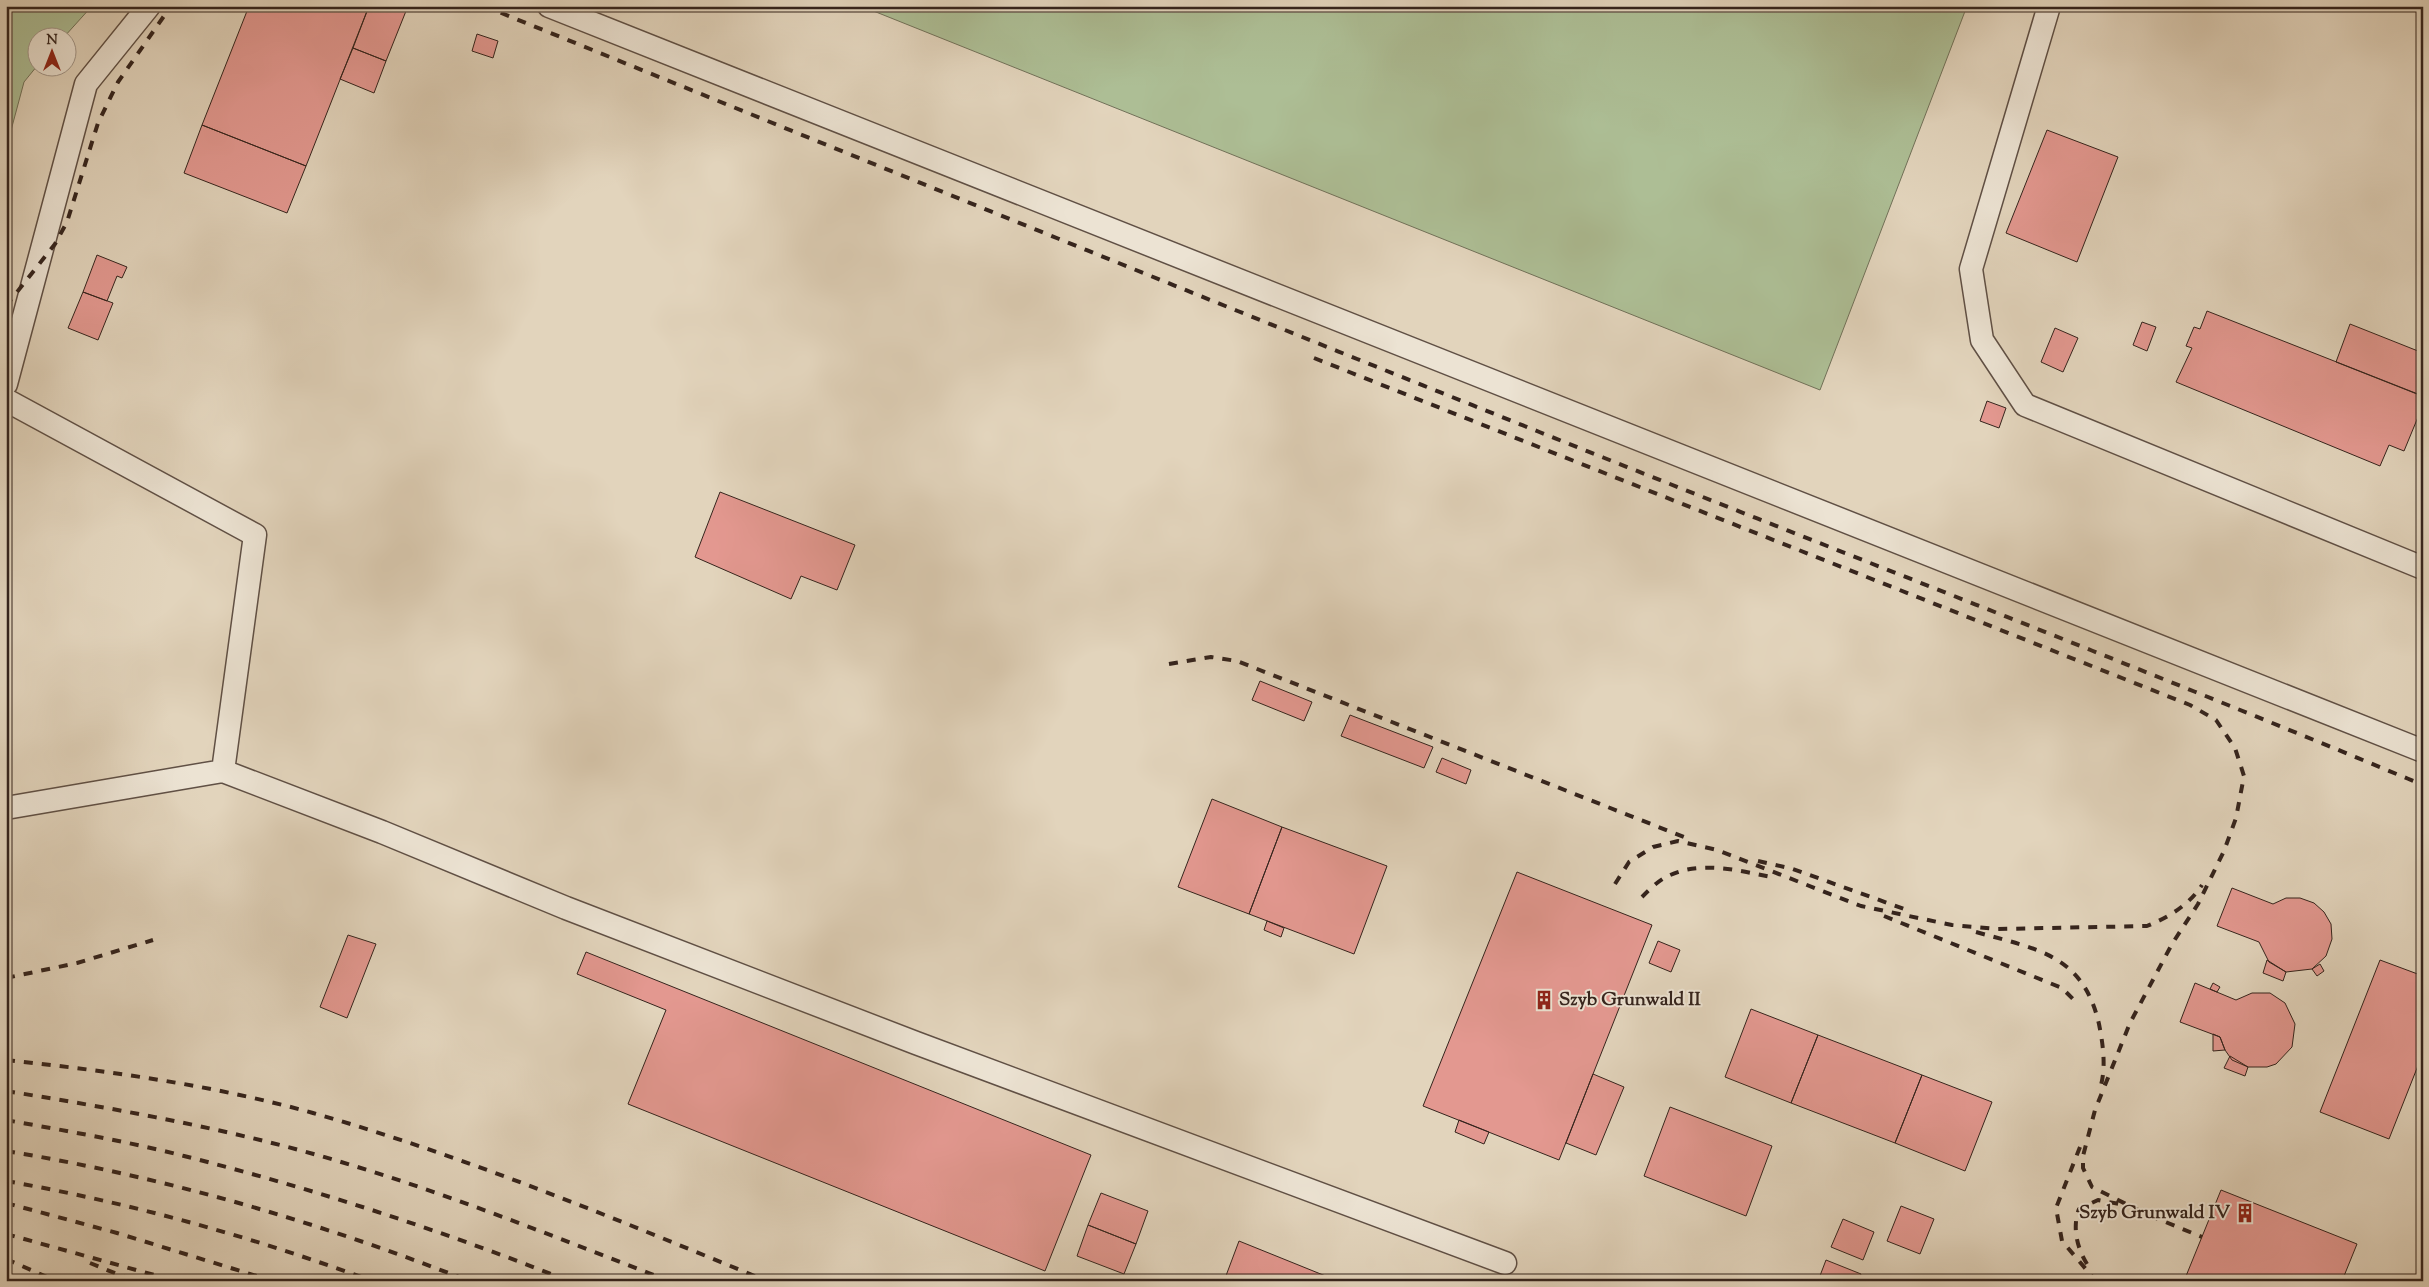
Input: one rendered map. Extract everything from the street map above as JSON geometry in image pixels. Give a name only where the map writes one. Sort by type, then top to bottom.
[{"type":"lane","points":[[6,384],[86,84],[149,6]]},
{"type":"lane","points":[[549,6],[2423,751]]},
{"type":"lane","points":[[2049,6],[1971,269],[1982,340],[2025,405],[2423,568]]},
{"type":"lane","points":[[6,400],[255,535],[224,771]]},
{"type":"lane","points":[[6,808],[224,771],[382,832],[576,911],[916,1043],[1505,1263]]},
{"type":"green space","points":[[6,6],[92,6],[72,28],[28,28],[28,77],[24,82],[6,149]]},
{"type":"green space","points":[[861,6],[1967,6],[1820,390]]},
{"type":"building","points":[[249,6],[369,6],[306,166],[202,125]]},
{"type":"building","points":[[369,6],[408,6],[386,61],[353,48]]},
{"type":"building","points":[[477,34],[498,41],[493,58],[472,51]]},
{"type":"building","points":[[353,48],[386,61],[374,93],[340,79]]},
{"type":"building","points":[[202,125],[306,166],[287,213],[184,173]]},
{"type":"building","points":[[2047,130],[2118,157],[2077,262],[2006,233]]},
{"type":"building","points":[[97,255],[127,267],[122,278],[117,276],[107,301],[83,292]]},
{"type":"building","points":[[83,292],[113,303],[98,340],[68,328]]},
{"type":"building","points":[[2207,311],[2423,396],[2423,405],[2404,451],[2389,445],[2380,466],[2176,382],[2192,348],[2186,346],[2194,327],[2200,329]]},
{"type":"building","points":[[2142,322],[2156,327],[2147,351],[2133,345]]},
{"type":"building","points":[[2350,324],[2423,353],[2422,396],[2336,362]]},
{"type":"building","points":[[2055,328],[2078,338],[2063,372],[2041,362]]},
{"type":"building","points":[[1987,401],[2006,408],[1999,428],[1980,421]]},
{"type":"building","points":[[720,492],[855,545],[837,590],[801,576],[791,599],[695,557]]},
{"type":"building","points":[[1260,681],[1312,702],[1304,721],[1252,700]]},
{"type":"building","points":[[1350,715],[1433,747],[1424,768],[1341,736]]},
{"type":"building","points":[[1442,758],[1471,770],[1466,784],[1436,772]]},
{"type":"building","points":[[1212,799],[1282,827],[1249,914],[1178,887]]},
{"type":"building","points":[[1282,827],[1387,866],[1354,954],[1249,914]]},
{"type":"building","name":"Szyb Grunwald II","points":[[1517,872],[1652,925],[1559,1160],[1423,1106]]},
{"type":"building","points":[[2232,888],[2273,904],[2286,898],[2300,898],[2314,903],[2324,912],[2331,924],[2332,939],[2326,956],[2312,969],[2286,972],[2269,962],[2259,942],[2217,926]]},
{"type":"building","points":[[1267,921],[1284,928],[1281,937],[1264,930]]},
{"type":"building","points":[[348,935],[376,944],[347,1018],[320,1007]]},
{"type":"building","points":[[1658,941],[1680,950],[1671,972],[1649,963]]},
{"type":"building","points":[[586,952],[1091,1155],[1045,1271],[628,1104],[666,1010],[577,974]]},
{"type":"building","points":[[2267,960],[2286,972],[2283,981],[2263,973]]},
{"type":"building","points":[[2380,960],[2423,976],[2423,1053],[2389,1139],[2320,1112]]},
{"type":"building","points":[[2320,964],[2324,971],[2317,976],[2312,969]]},
{"type":"building","points":[[2195,983],[2236,1000],[2252,993],[2270,993],[2285,1003],[2295,1024],[2292,1047],[2276,1064],[2267,1067],[2248,1067],[2232,1060],[2225,1050],[2220,1037],[2180,1022]]},
{"type":"building","points":[[2213,983],[2220,987],[2217,992],[2210,989]]},
{"type":"building","points":[[1751,1009],[1818,1035],[1791,1103],[1725,1077]]},
{"type":"building","points":[[2213,1034],[2220,1037],[2225,1050],[2213,1051]]},
{"type":"building","points":[[1818,1035],[1922,1075],[1895,1143],[1791,1103]]},
{"type":"building","points":[[2230,1056],[2248,1067],[2245,1076],[2224,1068]]},
{"type":"building","points":[[1593,1074],[1624,1087],[1596,1155],[1566,1143]]},
{"type":"building","points":[[1922,1075],[1992,1102],[1965,1171],[1895,1143]]},
{"type":"building","points":[[1670,1107],[1772,1146],[1746,1216],[1644,1176]]},
{"type":"building","points":[[1459,1120],[1489,1132],[1484,1144],[1455,1132]]},
{"type":"building","name":"Szyb Grunwald IV","points":[[2221,1190],[2357,1244],[2342,1281],[2184,1281]]},
{"type":"building","points":[[1101,1193],[1148,1211],[1136,1244],[1088,1225]]},
{"type":"building","points":[[1901,1206],[1934,1219],[1920,1254],[1887,1241]]},
{"type":"building","points":[[1843,1219],[1874,1232],[1863,1260],[1831,1247]]},
{"type":"building","points":[[1088,1225],[1136,1244],[1124,1274],[1077,1256]]},
{"type":"building","points":[[1239,1241],[1338,1281],[1224,1281]]},
{"type":"building","points":[[1826,1260],[1861,1274],[1858,1281],[1818,1281]]},
{"type":"railway","points":[[6,306],[55,244],[67,222],[98,123],[118,82],[171,6]]},
{"type":"railway","points":[[484,6],[1370,364],[2076,644],[2423,785]]},
{"type":"railway","points":[[1314,358],[2190,705],[2216,720],[2235,748],[2244,776],[2236,818],[2224,851],[2198,904],[2172,944],[2130,1023],[2095,1110],[2083,1156],[2083,1168],[2092,1187],[2146,1214],[2202,1237]]},
{"type":"railway","points":[[1169,664],[1211,657],[1237,661],[1689,839]]},
{"type":"railway","points":[[1615,884],[1629,862],[1653,847],[1678,841],[1717,850],[1861,906],[1952,925],[1998,929],[2147,926],[2178,910],[2191,899],[2202,885]]},
{"type":"railway","points":[[1758,861],[1793,869],[1907,910]]},
{"type":"railway","points":[[1642,897],[1663,879],[1691,869],[1731,869],[1771,877]]},
{"type":"railway","points":[[1884,916],[2062,988],[2077,1003]]},
{"type":"railway","points":[[1976,932],[2037,950],[2054,958],[2069,969],[2081,982],[2092,1001],[2102,1039],[2103,1070],[2101,1085]]},
{"type":"railway","points":[[6,978],[77,963],[153,940]]},
{"type":"railway","points":[[6,1060],[161,1080],[237,1094],[313,1113],[371,1130],[485,1169],[767,1281]]},
{"type":"railway","points":[[6,1091],[190,1124],[346,1163],[486,1211],[669,1281]]},
{"type":"railway","points":[[6,1120],[96,1136],[184,1156],[282,1182],[426,1228],[569,1281]]},
{"type":"railway","points":[[2080,1147],[2056,1208],[2062,1241],[2096,1281]]},
{"type":"railway","points":[[6,1151],[124,1174],[241,1204],[356,1239],[469,1281]]},
{"type":"railway","points":[[6,1181],[99,1200],[191,1223],[282,1250],[372,1281]]},
{"type":"railway","points":[[2087,1264],[2077,1237],[2076,1223],[2079,1209],[2098,1200],[2119,1204]]},
{"type":"railway","points":[[6,1203],[117,1233],[273,1281]]},
{"type":"railway","points":[[6,1234],[176,1281]]},
{"type":"railway","points":[[6,1259],[56,1281]]},
{"type":"railway","points":[[90,1263],[134,1281]]},
{"type":"place","name":"Szyb Grunwald II","points":[[1544,1000]]},
{"type":"place","name":"Szyb Grunwald IV","points":[[2245,1213]]}]
